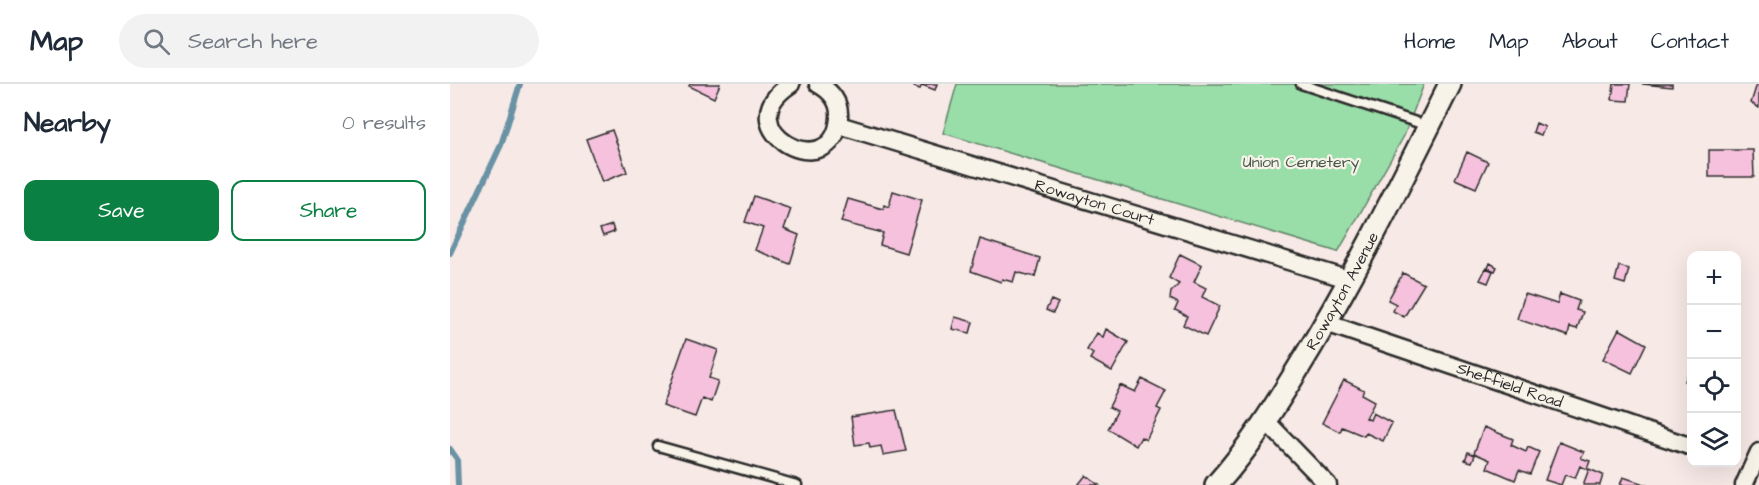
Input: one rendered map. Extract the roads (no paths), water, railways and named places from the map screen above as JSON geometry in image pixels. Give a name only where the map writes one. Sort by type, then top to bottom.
[{"type":"street","points":[[791,84],[777,96],[770,114],[771,126],[777,138],[793,149],[812,151],[824,146],[839,125],[840,112],[836,100],[818,84]]},
{"type":"street","name":"Rowayton Avenue","points":[[1216,485],[1248,447],[1266,421],[1326,323],[1351,280],[1450,84]]},
{"type":"street","name":"Rowayton Court","points":[[839,125],[1351,280]]},
{"type":"street","name":"Sheffield Road","points":[[1326,323],[1687,445]]},
{"type":"street","points":[[1266,421],[1328,485]]},
{"type":"street","points":[[1744,485],[1743,465],[1759,452]]},
{"type":"lane","points":[[1301,84],[1429,126]]},
{"type":"lane","points":[[658,446],[797,485]]},
{"type":"waterway","points":[[450,253],[501,145],[520,84]]},
{"type":"waterway","points":[[450,449],[457,459],[458,485]]},
{"type":"park label","name":"Union Cemetery","points":[[1301,162]]}]
